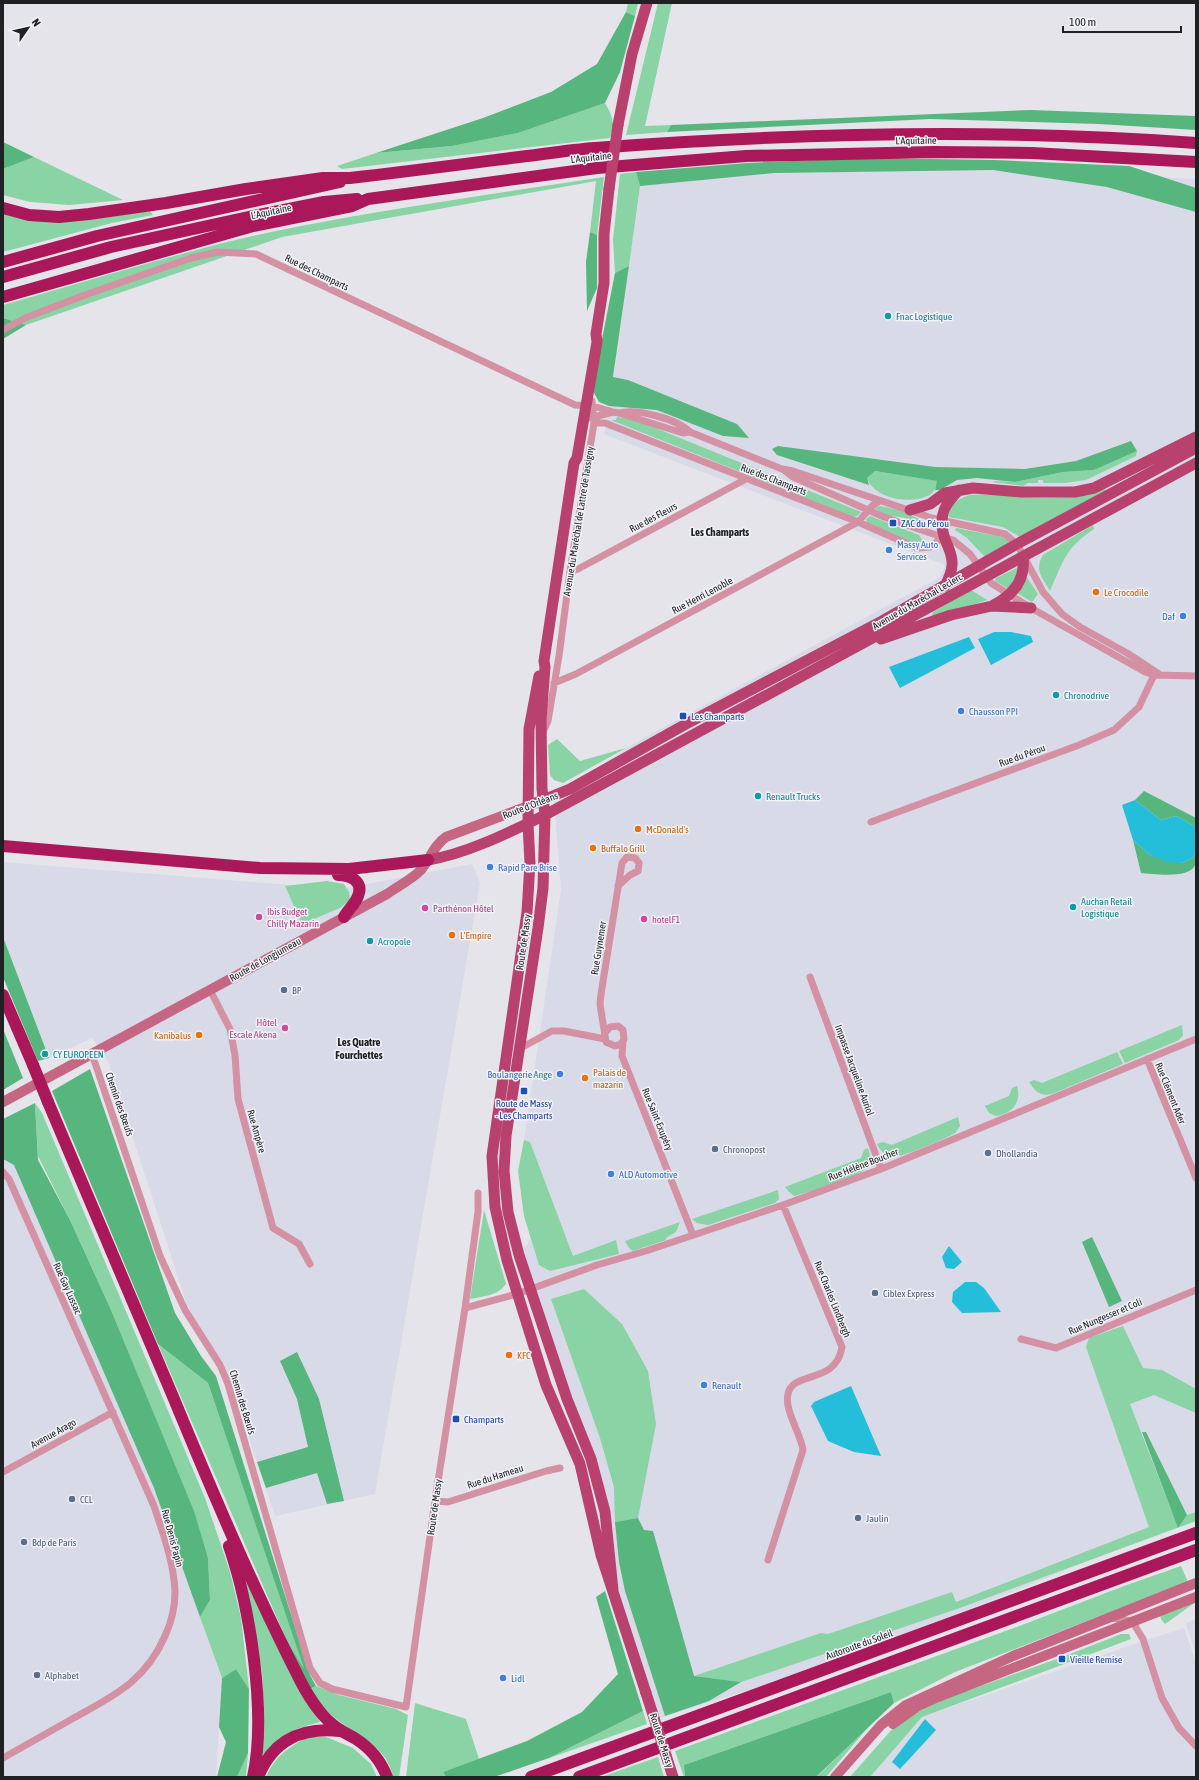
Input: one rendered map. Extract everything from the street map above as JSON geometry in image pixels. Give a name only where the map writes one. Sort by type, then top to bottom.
[{"type":"highway","name":"L'Aquitaine","points":[[3,208],[29,215],[59,217],[89,214],[323,178],[350,178],[594,148],[802,136],[968,134],[1148,139],[1196,143]]},
{"type":"highway","name":"L'Aquitaine","points":[[3,297],[247,228],[352,206],[368,199],[596,168],[746,156],[934,152],[1136,157],[1196,162]]},
{"type":"highway","points":[[3,262],[97,236],[323,187],[350,178]]},
{"type":"highway","points":[[3,276],[111,247],[253,216],[346,199],[368,199]]},
{"type":"highway","points":[[3,846],[260,868],[327,870],[349,869],[428,860]]},
{"type":"highway","points":[[327,870],[335,875],[348,875],[353,878],[358,885],[358,897],[344,917]]},
{"type":"highway","points":[[3,995],[31,1066],[194,1457],[232,1555],[247,1618],[256,1682],[257,1737],[253,1777]]},
{"type":"highway","points":[[3,1005],[31,1066]]},
{"type":"highway","points":[[46,1102],[217,1502],[257,1591],[309,1697],[321,1713],[340,1731],[356,1739],[371,1752],[380,1762],[387,1777]]},
{"type":"highway","name":"Autoroute du Soleil","points":[[531,1777],[1196,1533]]},
{"type":"highway","points":[[579,1777],[1196,1550]]},
{"type":"highway","points":[[258,1777],[269,1756],[295,1735],[316,1730],[340,1731]]},
{"type":"main road","name":"Avenue du Maréchal de Lattre de Tassigny","points":[[544,661],[574,464],[577,458],[588,387],[597,342],[596,334],[604,283],[604,234],[618,126],[632,54],[647,3]]},
{"type":"main road","name":"Avenue du Maréchal de Lattre de Tassigny","points":[[574,464],[572,457],[586,406],[592,342],[596,334]]},
{"type":"main road","points":[[910,510],[930,504],[945,493],[973,488],[1021,492],[1075,492],[1094,488],[1196,437]]},
{"type":"main road","name":"Avenue du Maréchal Leclerc","points":[[636,751],[882,621],[1017,544],[1196,448]]},
{"type":"main road","name":"Avenue du Maréchal Leclerc","points":[[641,763],[1196,464]]},
{"type":"main road","points":[[945,586],[952,565],[951,550],[944,536],[942,521],[945,505],[960,490]]},
{"type":"main road","points":[[992,606],[1010,595],[1019,583],[1022,574],[1023,557]]},
{"type":"main road","points":[[867,642],[891,637],[951,615],[992,606],[1031,608]]},
{"type":"main road","name":"Route de Massy","points":[[544,661],[545,667],[541,720],[545,815],[542,895],[506,1136],[504,1171],[508,1212],[531,1289],[567,1399],[592,1459],[605,1512],[613,1590]]},
{"type":"main road","name":"Route de Massy","points":[[544,661],[541,666],[529,729],[528,824],[530,863],[527,912],[492,1156],[495,1207],[498,1226],[517,1294],[546,1385],[580,1464],[601,1555],[673,1777]]},
{"type":"main road","name":"Route d'Orléans","points":[[428,860],[436,847],[446,837],[570,789],[636,751]]},
{"type":"main road","name":"Route d'Orléans","points":[[528,824],[641,763]]},
{"type":"main road","points":[[428,860],[451,855],[528,824]]},
{"type":"main road","name":"Route de Longjumeau","points":[[3,1102],[344,917],[410,879],[428,860]]},
{"type":"main road","points":[[835,1777],[881,1725],[906,1705],[1013,1656],[1196,1583]]},
{"type":"main road","points":[[844,1777],[885,1731],[899,1718],[918,1706],[1059,1648],[1196,1597]]},
{"type":"street","name":"Rue des Champarts","points":[[3,330],[25,318],[85,295],[191,258],[218,252],[256,254],[555,396],[586,406],[616,412]]},
{"type":"street","name":"Avenue du Maréchal de Lattre de Tassigny","points":[[559,656],[570,571],[594,420],[586,406]]},
{"type":"street","name":"Rue des Champarts","points":[[582,425],[586,421],[594,420],[616,412],[625,411],[654,416],[685,427],[690,432],[782,469],[793,471],[942,521],[1001,532],[1009,536],[1017,544]]},
{"type":"street","name":"Rue des Champarts","points":[[594,420],[858,522],[917,548],[930,547],[944,536]]},
{"type":"street","name":"Rue des Champarts","points":[[782,469],[793,477],[868,510],[953,540],[962,546],[979,566]]},
{"type":"street","name":"Rue des Fleurs","points":[[570,571],[578,569],[746,479]]},
{"type":"street","points":[[858,522],[873,505],[880,501]]},
{"type":"street","name":"Rue Henri Lenoble","points":[[554,683],[576,674],[858,522]]},
{"type":"street","points":[[1017,544],[1043,592],[1062,614],[1080,627],[1127,653],[1157,675]]},
{"type":"street","points":[[979,566],[986,577],[1010,595],[1145,672],[1157,675],[1196,676]]},
{"type":"street","name":"Route de Massy","points":[[542,734],[548,721],[559,656]]},
{"type":"street","name":"Rue du Pérou","points":[[871,822],[1079,745],[1114,730],[1139,707],[1157,675]]},
{"type":"street","points":[[618,886],[630,874],[638,871],[639,865],[637,860],[633,857],[627,857],[621,866],[625,872],[630,874]]},
{"type":"street","name":"Rue Guynemer","points":[[605,1036],[600,1004],[621,866]]},
{"type":"street","name":"Impasse Jacqueline Auriol","points":[[810,977],[882,1169]]},
{"type":"street","name":"Rue Ampère","points":[[210,990],[230,1029],[235,1055],[238,1100],[273,1228],[299,1244],[310,1264]]},
{"type":"street","points":[[519,1049],[552,1031],[605,1036],[611,1045],[618,1045],[623,1042],[625,1036],[623,1030],[616,1026],[602,1012]]},
{"type":"street","points":[[605,1036],[610,1027],[616,1026]]},
{"type":"street","name":"Rue Hélène Boucher","points":[[531,1289],[597,1265],[783,1205],[882,1169],[1196,1039]]},
{"type":"street","name":"Rue Saint-Exupéry","points":[[622,1056],[623,1042]]},
{"type":"street","name":"Rue Saint-Exupéry","points":[[611,1045],[622,1056],[693,1235]]},
{"type":"street","name":"Chemin des Bœufs","points":[[92,1054],[163,1262],[184,1310],[220,1365],[228,1384],[310,1668],[320,1683],[332,1689],[406,1707]]},
{"type":"street","name":"Rue Clément Ader","points":[[1147,1059],[1196,1178]]},
{"type":"street","name":"Rue Gay Lussac","points":[[3,1172],[9,1179],[113,1412]]},
{"type":"street","name":"Route de Massy","points":[[406,1707],[435,1501],[465,1308],[478,1212],[478,1193]]},
{"type":"street","name":"Rue Charles Lindbergh","points":[[768,1560],[803,1450],[802,1442],[788,1405],[788,1395],[791,1388],[798,1382],[828,1370],[838,1362],[842,1347],[783,1205]]},
{"type":"street","points":[[465,1308],[531,1289]]},
{"type":"street","name":"Rue Nungesser et Coli","points":[[1021,1339],[1056,1348],[1196,1290]]},
{"type":"street","name":"Avenue Arago","points":[[3,1472],[113,1412]]},
{"type":"street","name":"Rue Denis Papin","points":[[3,1758],[110,1698],[128,1686],[141,1674],[152,1660],[169,1627],[175,1593],[168,1547],[154,1506],[113,1412]]},
{"type":"street","name":"Rue du Hameau","points":[[435,1501],[448,1502],[560,1468]]},
{"type":"street","points":[[1109,1618],[1132,1621],[1143,1640],[1162,1698],[1179,1728],[1196,1746]]},
{"type":"shaded area","name":"ZAC du Pérou","points":[[884,165],[1196,179],[1196,1517],[963,1612],[755,1688],[653,1720],[613,1590],[605,1512],[519,1255],[545,1219],[530,1170],[524,1140],[561,890],[554,798],[633,744],[940,577],[945,565],[604,434],[614,377],[641,178],[677,181]]},
{"type":"shaded area","points":[[3,862],[341,889],[472,864],[480,883],[375,1494],[275,1516],[229,1379],[187,1305],[108,1061],[92,1038],[49,1058],[3,937]]},
{"type":"shaded area","points":[[26,1126],[222,1678],[216,1777],[3,1777],[3,1139]]},
{"type":"shaded area","points":[[1196,1618],[1196,1654],[1186,1624]]},
{"type":"shaded area","points":[[1184,1628],[1196,1663],[1196,1777],[870,1777],[922,1717]]},
{"type":"green space","points":[[628,3],[638,3],[635,16],[626,12]]},
{"type":"green space","points":[[658,3],[672,3],[645,126],[671,125],[667,132],[626,135]]},
{"type":"green space","points":[[626,12],[635,16],[620,72],[605,103],[518,133],[452,146],[376,153],[483,118],[551,92],[597,64]]},
{"type":"green space","points":[[605,103],[610,112],[613,124],[610,138],[342,169],[337,166],[376,153],[452,146],[518,133]]},
{"type":"green space","points":[[1030,110],[1196,116],[1196,130],[1099,124],[930,119],[667,132],[671,125]]},
{"type":"green space","points":[[3,142],[34,157],[3,169]]},
{"type":"green space","points":[[34,157],[123,200],[69,205],[30,202],[3,195],[3,169]]},
{"type":"green space","points":[[866,158],[995,160],[1129,166],[1196,188],[1196,212],[1107,187],[993,170],[775,173],[640,186],[636,172],[747,163]]},
{"type":"green space","points":[[636,172],[640,186],[629,266],[615,273],[613,240],[620,174]]},
{"type":"green space","points":[[604,177],[597,235],[590,232],[596,181],[282,237],[26,325],[3,318],[3,305],[222,243],[296,227],[373,213]]},
{"type":"green space","points":[[150,211],[153,215],[112,223],[3,252],[3,213],[38,221],[76,221]]},
{"type":"green space","points":[[590,232],[597,235],[597,288],[587,311],[586,262]]},
{"type":"green space","points":[[629,266],[613,377],[628,380],[737,424],[749,438],[723,436],[657,410],[609,406],[599,402],[594,393],[594,380],[615,273]]},
{"type":"green space","points":[[3,318],[26,325],[3,339]]},
{"type":"green space","points":[[617,417],[636,420],[861,512],[857,516],[853,517],[611,420],[616,420]]},
{"type":"green space","points":[[1131,441],[1137,451],[1094,470],[1063,472],[1015,482],[977,478],[957,480],[940,490],[935,490],[937,481],[875,471],[867,478],[869,485],[777,455],[772,449],[778,446],[935,467],[1025,469],[1076,461]]},
{"type":"green space","points":[[1137,451],[1136,456],[1086,480],[1065,483],[1043,483],[1043,480],[1038,480],[1038,483],[1028,483],[1023,486],[993,482],[1015,482],[1063,472],[1094,470]]},
{"type":"green space","points":[[875,471],[938,481],[931,494],[923,498],[905,500],[877,491],[867,478]]},
{"type":"green space","points":[[1105,488],[1106,491],[1020,537],[1003,527],[949,517],[952,506],[962,498],[970,495],[1054,498],[1087,493]]},
{"type":"green space","points":[[880,506],[900,510],[928,523],[927,527],[901,517],[888,516],[874,508]]},
{"type":"green space","points":[[870,516],[919,535],[925,545],[920,546],[867,523],[866,519]]},
{"type":"green space","points":[[1093,525],[1094,529],[1084,536],[1066,556],[1050,591],[1039,569],[1040,560],[1043,555]]},
{"type":"green space","points":[[956,528],[1003,537],[1011,541],[985,557],[967,538],[955,530]]},
{"type":"green space","points":[[1019,567],[1020,568],[1009,589],[995,581],[996,578]]},
{"type":"green space","points":[[1026,576],[1038,594],[1032,602],[1017,593]]},
{"type":"green space","points":[[971,590],[987,600],[935,617],[932,615],[933,612]]},
{"type":"green space","points":[[557,739],[580,761],[626,748],[563,783],[554,780],[550,775],[548,745]]},
{"type":"green space","points":[[1144,791],[1196,818],[1196,827],[1176,816],[1161,820],[1135,800]]},
{"type":"green space","points":[[1133,840],[1150,855],[1182,863],[1193,858],[1196,850],[1195,865],[1192,869],[1179,874],[1162,875],[1141,873]]},
{"type":"green space","points":[[327,881],[344,884],[349,892],[350,900],[340,908],[302,924],[285,886]]},
{"type":"green space","points":[[3,937],[49,1058],[38,1061],[3,977]]},
{"type":"green space","points":[[1182,1025],[1183,1035],[1179,1040],[1125,1063],[1119,1051]]},
{"type":"green space","points":[[3,1029],[23,1078],[3,1090]]},
{"type":"green space","points":[[1117,1052],[1123,1064],[1052,1094],[1041,1094],[1033,1088],[1029,1082],[1034,1080],[1042,1083]]},
{"type":"green space","points":[[90,1069],[175,1313],[201,1356],[216,1376],[310,1675],[316,1686],[310,1689],[287,1641],[304,1669],[208,1383],[158,1344],[52,1091]]},
{"type":"green space","points":[[1017,1086],[1017,1102],[1011,1110],[1002,1115],[996,1116],[989,1113],[985,1106],[1009,1096],[1012,1088]]},
{"type":"green space","points":[[35,1103],[42,1113],[205,1498],[230,1572],[241,1618],[249,1689],[236,1669],[222,1678],[200,1617],[210,1600],[208,1558],[192,1508],[111,1310],[70,1220],[38,1156]]},
{"type":"green space","points":[[35,1103],[38,1160],[70,1220],[111,1310],[194,1511],[208,1558],[210,1600],[200,1617],[154,1488],[14,1165],[3,1159],[3,1119]]},
{"type":"green space","points":[[958,1117],[960,1126],[955,1133],[913,1152],[891,1157],[882,1152],[877,1144],[883,1142],[892,1145]]},
{"type":"green space","points":[[524,1140],[530,1142],[573,1256],[616,1240],[619,1254],[550,1271],[539,1265],[524,1216],[518,1171]]},
{"type":"green space","points":[[868,1148],[870,1158],[869,1165],[863,1171],[855,1175],[834,1184],[794,1196],[785,1187],[861,1158],[864,1150]]},
{"type":"green space","points":[[778,1190],[779,1199],[775,1203],[708,1225],[697,1223],[692,1219]]},
{"type":"green space","points":[[484,1210],[506,1284],[495,1293],[470,1299]]},
{"type":"green space","points":[[680,1222],[676,1232],[666,1238],[666,1240],[633,1251],[629,1248],[625,1241]]},
{"type":"green space","points":[[1092,1237],[1122,1301],[1109,1307],[1082,1242]]},
{"type":"green space","points":[[584,1289],[622,1324],[648,1371],[656,1424],[638,1518],[615,1522],[614,1487],[600,1438],[551,1299]]},
{"type":"green space","points":[[1123,1326],[1143,1368],[1162,1370],[1196,1389],[1196,1413],[1154,1395],[1130,1404],[1178,1527],[1187,1515],[1196,1512],[1196,1521],[957,1609],[741,1682],[694,1676],[821,1633],[828,1634],[952,1592],[956,1602],[1149,1527],[1086,1347],[1089,1338]]},
{"type":"green space","points":[[158,1344],[208,1383],[305,1671],[287,1641]]},
{"type":"green space","points":[[297,1352],[319,1399],[344,1501],[327,1504],[317,1473],[266,1488],[257,1462],[308,1447],[297,1399],[280,1361]]},
{"type":"green space","points":[[1142,1432],[1146,1432],[1187,1515],[1178,1528]]},
{"type":"green space","points":[[638,1518],[644,1530],[653,1531],[694,1676],[741,1682],[709,1701],[665,1716],[625,1591],[619,1562],[615,1522]]},
{"type":"green space","points":[[1181,1566],[1188,1582],[955,1672],[894,1703],[891,1692],[684,1765],[684,1777],[675,1751]]},
{"type":"green space","points":[[243,1573],[312,1710],[320,1722],[301,1727],[288,1733],[276,1742],[262,1756],[264,1710],[262,1672]]},
{"type":"green space","points":[[605,1591],[643,1711],[549,1758],[494,1777],[446,1777],[443,1772],[527,1741],[582,1712],[618,1674],[596,1597]]},
{"type":"green space","points":[[1196,1601],[1165,1624],[1161,1619],[1160,1614]]},
{"type":"green space","points":[[1121,1634],[1129,1634],[1131,1639],[922,1717],[870,1777],[850,1777],[894,1727],[915,1712],[938,1701],[1057,1659],[1059,1661],[1065,1659],[1065,1656]]},
{"type":"green space","points":[[236,1669],[249,1689],[248,1753],[237,1777],[217,1777],[226,1742],[219,1727],[222,1678]]},
{"type":"green space","points":[[316,1686],[339,1695],[396,1709],[408,1715],[399,1777],[393,1777],[385,1758],[372,1744],[327,1711],[310,1689]]},
{"type":"green space","points":[[891,1692],[894,1703],[816,1777],[685,1777],[684,1765]]},
{"type":"green space","points":[[415,1703],[466,1719],[479,1759],[443,1772],[446,1777],[406,1777]]},
{"type":"green space","points":[[643,1711],[647,1724],[549,1758]]},
{"type":"green space","points":[[870,1725],[826,1777],[816,1777],[822,1772]]},
{"type":"green space","points":[[307,1737],[326,1737],[353,1748],[371,1764],[377,1777],[266,1777],[274,1763],[283,1753]]},
{"type":"green space","points":[[248,1753],[246,1777],[237,1777]]},
{"type":"green space","points":[[658,1757],[664,1777],[601,1777]]},
{"type":"water","points":[[994,632],[1011,632],[1031,636],[1033,642],[991,665],[978,639]]},
{"type":"water","points":[[969,637],[975,648],[900,688],[889,667]]},
{"type":"water","points":[[1135,800],[1161,820],[1176,816],[1196,827],[1196,850],[1193,858],[1182,863],[1167,862],[1150,855],[1133,840],[1122,805]]},
{"type":"water","points":[[949,1246],[962,1262],[954,1269],[946,1268],[942,1257]]},
{"type":"water","points":[[965,1282],[976,1282],[984,1288],[1001,1312],[962,1313],[952,1302],[953,1292]]},
{"type":"water","points":[[851,1386],[881,1456],[854,1452],[828,1441],[811,1406],[814,1402]]},
{"type":"water","points":[[925,1719],[936,1730],[900,1769],[892,1762]]},
{"type":"place","name":"Fnac Logistique","points":[[888,316]]},
{"type":"place","name":"ZAC du Pérou","points":[[893,523]]},
{"type":"place","name":"Massy Auto Services","points":[[889,550]]},
{"type":"place","name":"Le Crocodile","points":[[1096,592]]},
{"type":"place","name":"Daf","points":[[1183,616]]},
{"type":"place","name":"Chronodrive","points":[[1056,695]]},
{"type":"place","name":"Chausson PPI","points":[[961,711]]},
{"type":"place","name":"Les Champarts","points":[[683,716]]},
{"type":"place","name":"Renault Trucks","points":[[758,796]]},
{"type":"place","name":"McDonald's","points":[[638,829]]},
{"type":"place","name":"Buffalo Grill","points":[[593,848]]},
{"type":"place","name":"Rapid Pare Brise","points":[[490,867]]},
{"type":"place","name":"Auchan Retail Logistique","points":[[1073,907]]},
{"type":"place","name":"Parthénon Hôtel","points":[[425,908]]},
{"type":"place","name":"Ibis Budget Chilly Mazarin","points":[[259,917]]},
{"type":"place","name":"hotelF1","points":[[644,919]]},
{"type":"place","name":"L’Empire","points":[[452,935]]},
{"type":"place","name":"Acropole","points":[[370,941]]},
{"type":"place","name":"BP","points":[[284,990]]},
{"type":"place","name":"Hôtel Escale Akena","points":[[285,1028]]},
{"type":"place","name":"Kanibalus","points":[[199,1035]]},
{"type":"place","name":"CY EUROPEEN","points":[[45,1054]]},
{"type":"place","name":"Boulangerie Ange","points":[[560,1074]]},
{"type":"place","name":"Palais de mazarin","points":[[585,1078]]},
{"type":"place","name":"Route de Massy - Les Champarts","points":[[524,1091]]},
{"type":"place","name":"Chronopost","points":[[715,1149]]},
{"type":"place","name":"Dhollandia","points":[[988,1153]]},
{"type":"place","name":"ALD Automotive","points":[[611,1174]]},
{"type":"place","name":"Ciblex Express","points":[[875,1293]]},
{"type":"place","name":"KFC","points":[[509,1355]]},
{"type":"place","name":"Renault","points":[[704,1385]]},
{"type":"place","name":"Champarts","points":[[456,1419]]},
{"type":"place","name":"CCL","points":[[72,1499]]},
{"type":"place","name":"Jaulin","points":[[858,1518]]},
{"type":"place","name":"Bdp de Paris","points":[[24,1542]]},
{"type":"place","name":"Vieille Remise","points":[[1062,1659]]},
{"type":"place","name":"Alphabet","points":[[37,1675]]},
{"type":"place","name":"Lidl","points":[[503,1678]]},
{"type":"district","name":"Les Champarts","points":[[720,532]]},
{"type":"district","name":"Les Quatre Fourchettes","points":[[359,1048]]}]
